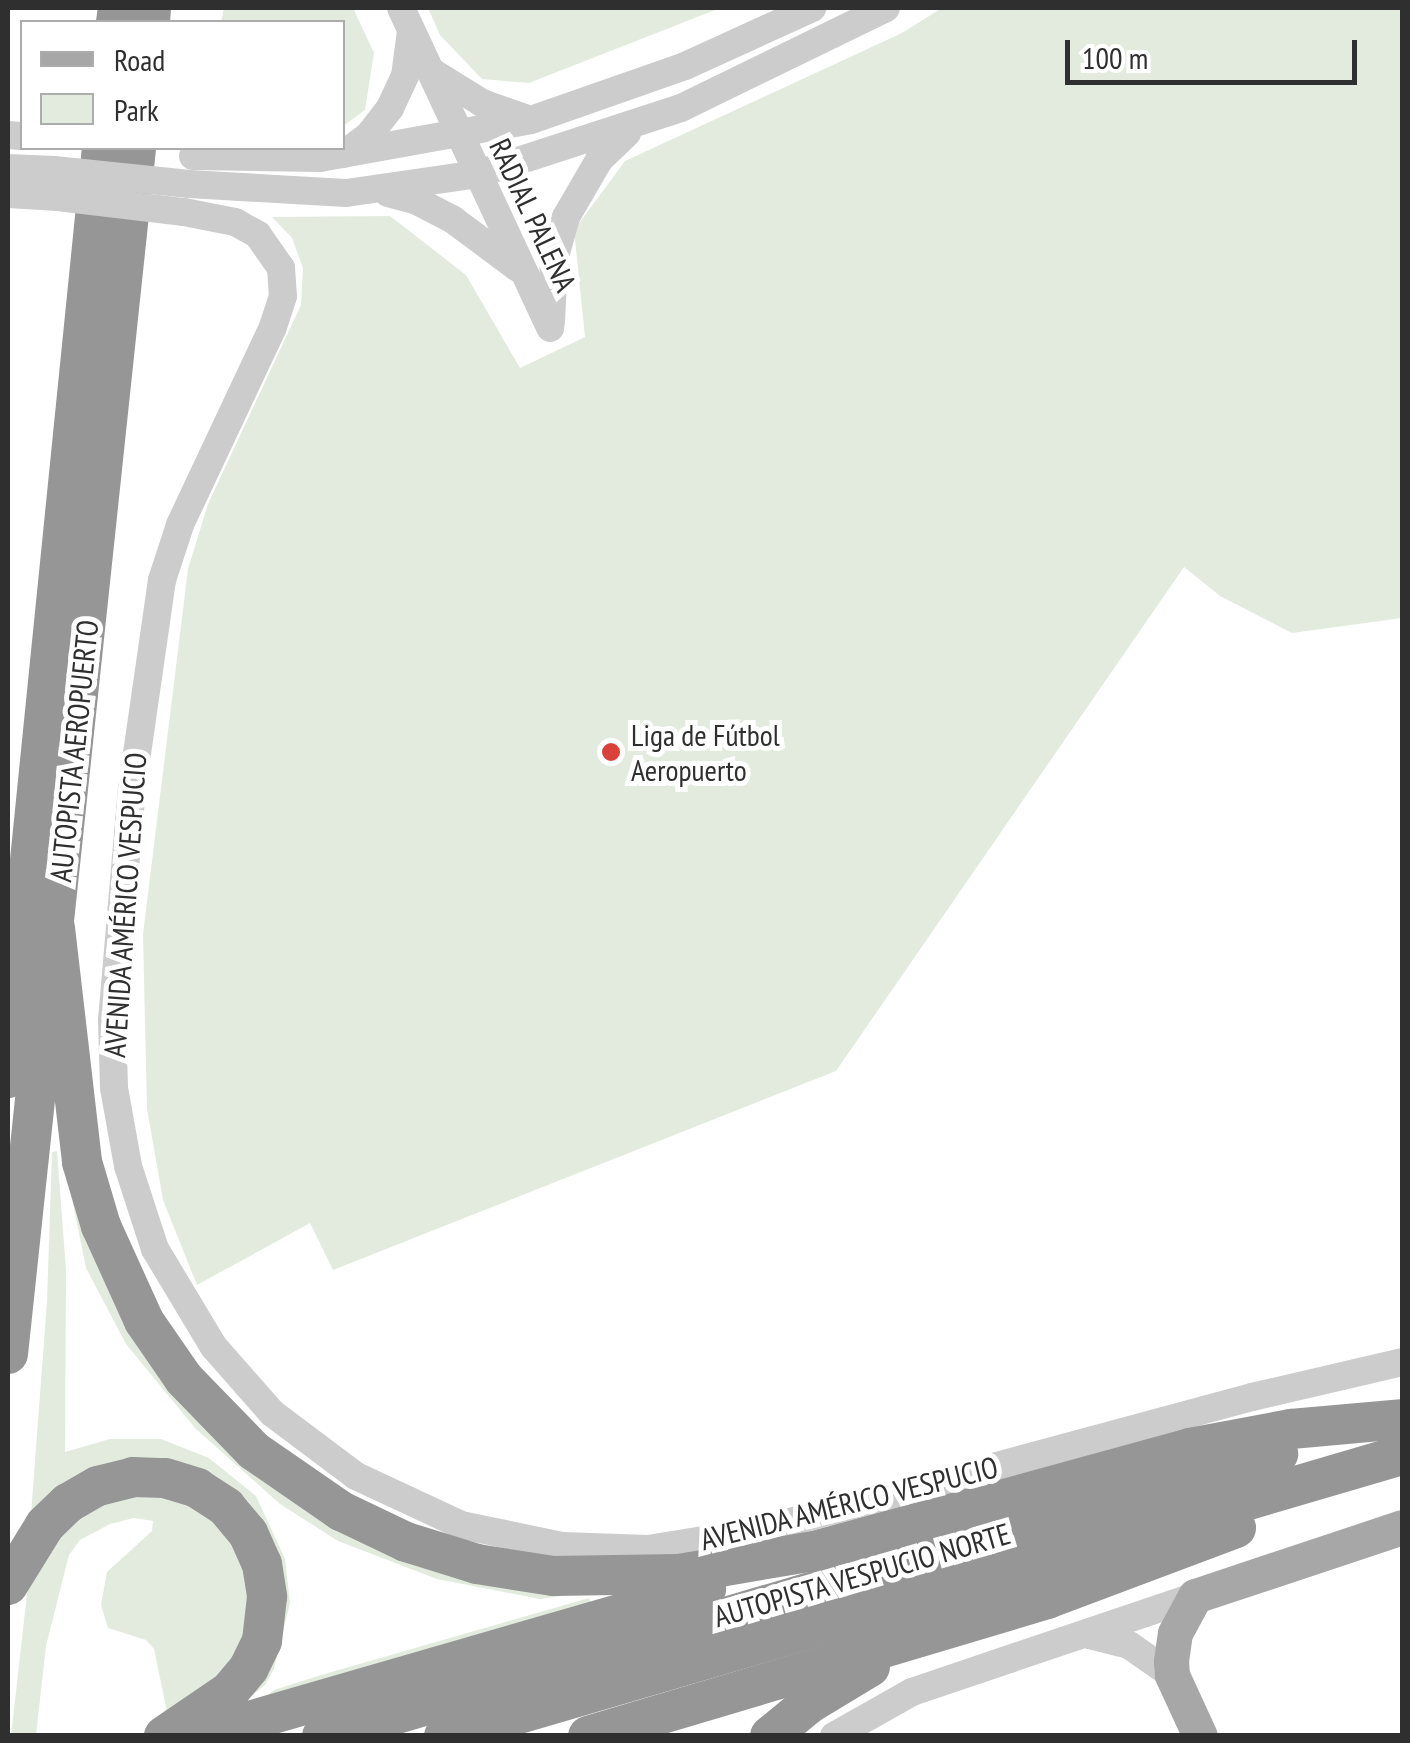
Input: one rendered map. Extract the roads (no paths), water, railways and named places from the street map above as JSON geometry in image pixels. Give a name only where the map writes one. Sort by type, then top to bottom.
[{"type":"highway","name":"AUTOPISTA AEROPUERTO","points":[[8,1354],[102,150]]},
{"type":"highway","name":"AUTOPISTA AEROPUERTO","points":[[8,1078],[39,924],[136,150]]},
{"type":"highway","points":[[8,975],[39,924]]},
{"type":"highway","points":[[39,924],[76,1131],[101,1226],[127,1290],[163,1350],[206,1405],[254,1451],[310,1493],[373,1528],[440,1554],[515,1571],[648,1576],[722,1569],[814,1551]]},
{"type":"highway","points":[[197,1736],[696,1592],[814,1551],[1190,1448],[1291,1428],[1402,1418]]},
{"type":"highway","name":"AUTOPISTA VESPUCIO NORTE","points":[[322,1736],[1402,1418]]},
{"type":"highway","points":[[588,1736],[1047,1599],[1204,1541],[1388,1460]]},
{"type":"highway","name":"AUTOPISTA VESPUCIO NORTE","points":[[444,1736],[1388,1460]]},
{"type":"highway","points":[[8,1586],[45,1525],[68,1503],[98,1486],[133,1477],[165,1478],[196,1488],[226,1507],[248,1533],[262,1564],[267,1597],[262,1641],[249,1668],[230,1690],[164,1736]]},
{"type":"highway","points":[[770,1736],[838,1685],[935,1633]]},
{"type":"main road","points":[[1200,1736],[1172,1675],[1175,1633],[1195,1596],[1402,1526]]},
{"type":"street","points":[[188,184],[294,160],[342,155],[531,120],[685,66],[812,8]]},
{"type":"street","points":[[188,184],[327,193],[378,190],[478,174],[636,126],[798,54],[886,8]]},
{"type":"street","name":"RADIAL PALENA","points":[[406,18],[550,328],[554,260],[566,217],[599,160],[636,126]]},
{"type":"street","name":"RADIAL PALENA","points":[[342,155],[369,135],[390,108],[404,76],[406,18]]},
{"type":"street","points":[[431,72],[482,103],[531,120]]},
{"type":"street","name":"AVENIDA AMÉRICO VESPUCIO","points":[[10,174],[56,183],[188,184],[235,222],[258,234],[281,268],[283,296],[273,327],[180,524],[162,580],[132,787],[112,1054],[128,1166],[155,1248],[203,1331],[272,1413],[356,1476],[460,1525],[562,1546],[648,1549],[752,1532],[1252,1397],[1402,1362]]},
{"type":"street","points":[[378,190],[432,208],[523,272]]},
{"type":"street","points":[[834,1736],[912,1692],[1195,1596]]},
{"type":"street","points":[[1084,1634],[1129,1645],[1172,1675]]},
{"type":"place","name":"Liga de Fútbol Aeropuerto","points":[[611,752]]}]
